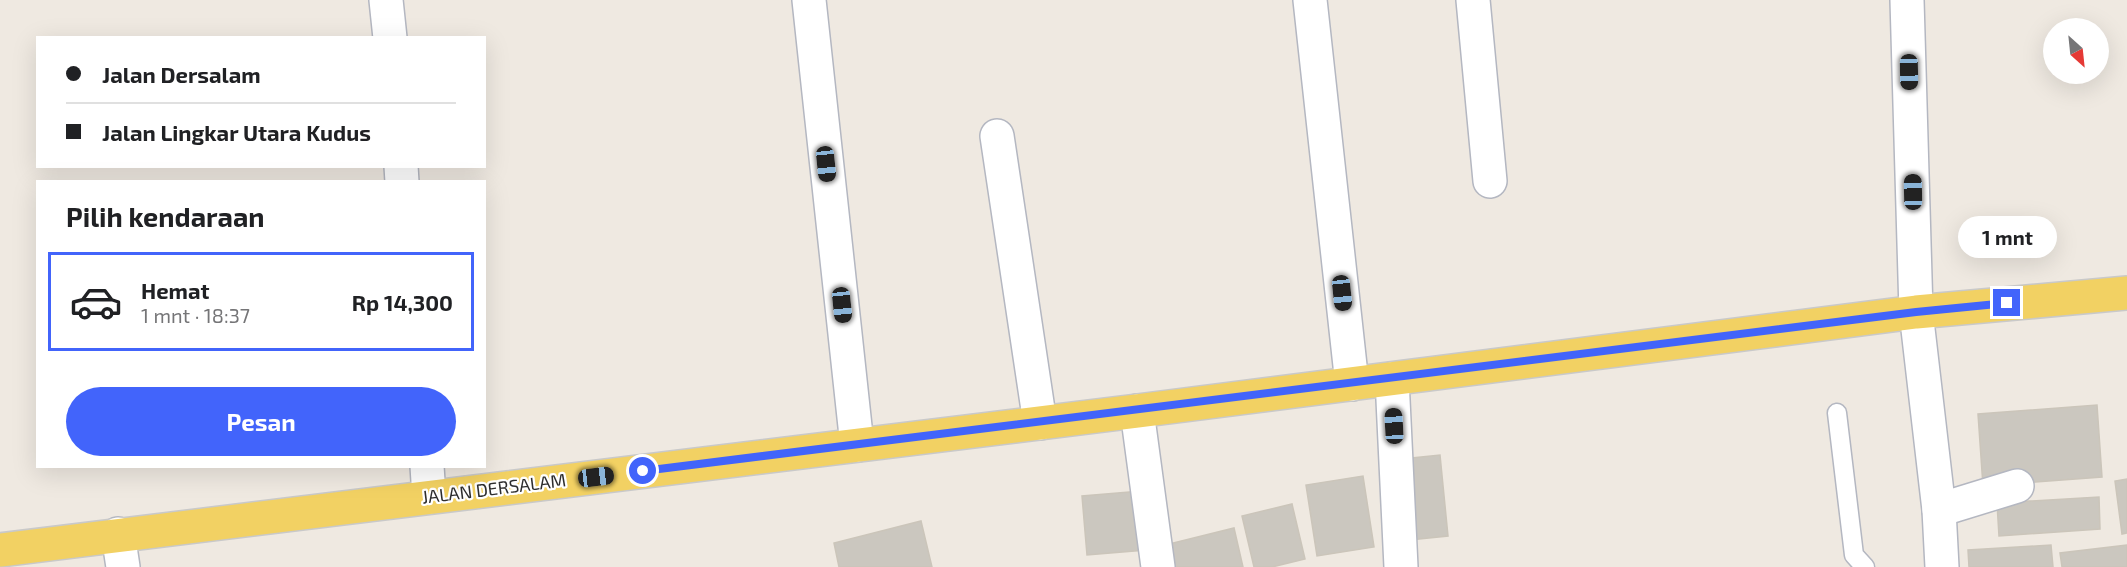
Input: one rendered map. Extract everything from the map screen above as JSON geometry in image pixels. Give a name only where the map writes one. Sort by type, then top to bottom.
[{"type":"main road","name":"JALAN DERSALAM","points":[[0,550],[118,534],[428,482],[857,445],[1916,312],[2127,293]]},
{"type":"street","points":[[386,0],[390,36]]},
{"type":"street","points":[[809,0],[857,445]]},
{"type":"street","points":[[1310,0],[1352,384]]},
{"type":"street","points":[[1473,0],[1490,181]]},
{"type":"street","points":[[1907,0],[1916,312],[1939,510],[1942,567]]},
{"type":"street","points":[[997,136],[1040,423]]},
{"type":"street","points":[[1392,379],[1401,567]]},
{"type":"street","points":[[1137,411],[1158,567]]},
{"type":"street","points":[[1939,510],[2017,486]]},
{"type":"street","points":[[118,534],[123,567]]},
{"type":"lane","points":[[1837,413],[1854,555],[1865,567]]},
{"type":"building","points":[[2097,405],[2102,477],[1983,486],[1978,414]]},
{"type":"building","points":[[1440,455],[1448,536],[1410,540],[1402,459]]},
{"type":"building","points":[[1363,476],[1374,547],[1317,556],[1306,485]]},
{"type":"building","points":[[2127,479],[2127,533],[2122,534],[2115,481]]},
{"type":"building","points":[[1141,491],[1146,550],[1087,555],[1082,496]]},
{"type":"building","points":[[2099,497],[2100,529],[1999,536],[1997,503]]},
{"type":"building","points":[[1292,504],[1305,559],[1272,567],[1254,567],[1242,516]]},
{"type":"building","points":[[921,521],[932,567],[839,567],[834,543]]},
{"type":"building","points":[[1234,528],[1243,567],[1171,567],[1165,545]]},
{"type":"building","points":[[2051,545],[2053,567],[1969,567],[1968,550]]},
{"type":"building","points":[[2127,545],[2127,567],[2062,567],[2060,553]]},
{"type":"route","points":[[643,471],[1916,312],[2007,303]]}]
